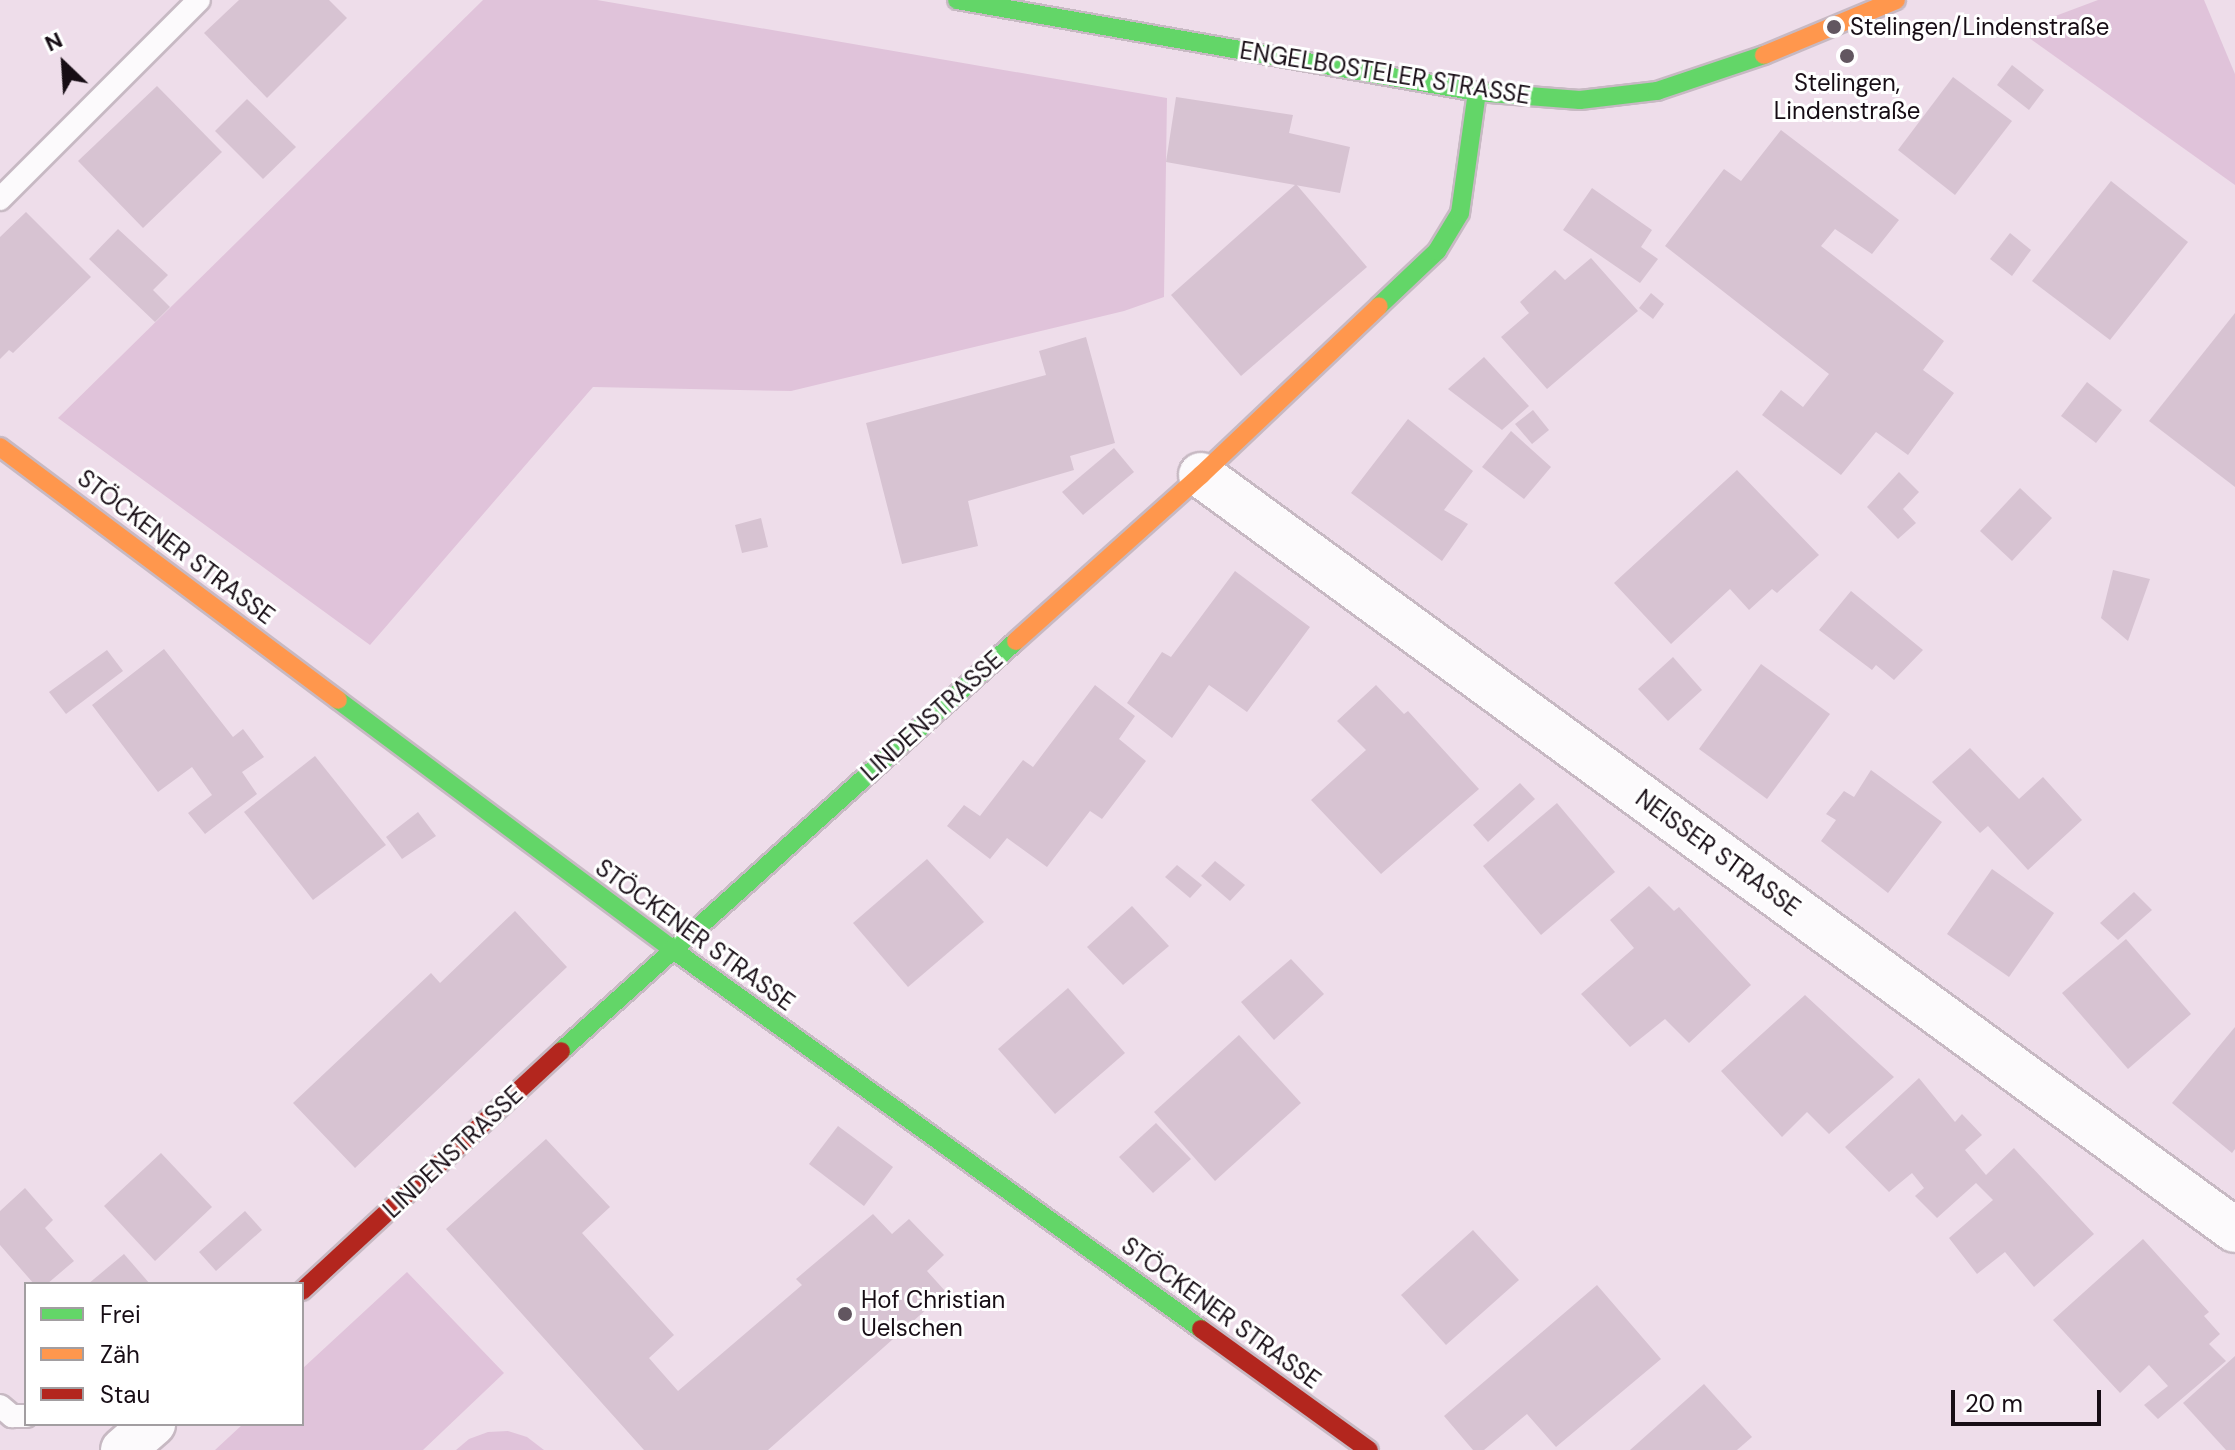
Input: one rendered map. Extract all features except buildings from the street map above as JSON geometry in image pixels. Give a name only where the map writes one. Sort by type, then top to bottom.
[{"type":"street","name":"ENGELBOSTELER STRASSE","points":[[957,0],[1477,92],[1580,100],[1657,91],[1739,65],[1896,0]]},
{"type":"street","name":"LINDENSTRASSE","points":[[304,1289],[672,949],[1201,475],[1437,251],[1460,213],[1477,92]]},
{"type":"street","name":"STÖCKENER STRASSE","points":[[0,447],[672,949],[1369,1450]]},
{"type":"street","name":"NEISSER STRASSE","points":[[1201,475],[2235,1230]]},
{"type":"street","points":[[123,1450],[151,1426]]},
{"type":"lane","points":[[0,199],[199,0]]},
{"type":"lane","points":[[0,1406],[12,1416],[24,1416]]},
{"type":"shaded area","points":[[483,0],[597,0],[1167,98],[1164,297],[1124,311],[791,391],[593,387],[370,645],[58,418]]},
{"type":"shaded area","points":[[2098,0],[2204,0],[2235,74],[2235,185],[2018,30]]},
{"type":"shaded area","points":[[407,1272],[504,1373],[423,1450],[215,1450],[241,1426],[304,1426],[304,1367]]},
{"type":"shaded area","points":[[508,1431],[527,1437],[544,1450],[456,1450],[469,1439],[488,1432]]},
{"type":"traffic: fast","points":[[957,0],[1477,92],[1580,100],[1657,91],[1764,55]]},
{"type":"traffic: fast","points":[[1379,306],[1437,251],[1460,213],[1477,92]]},
{"type":"traffic: fast","points":[[561,1051],[1016,641]]},
{"type":"traffic: fast","points":[[338,700],[672,949],[1201,1329]]},
{"type":"traffic: slow","points":[[1764,55],[1896,0]]},
{"type":"traffic: slow","points":[[1016,641],[1201,475],[1379,306]]},
{"type":"traffic: slow","points":[[0,447],[338,700]]},
{"type":"traffic: jam","points":[[304,1289],[561,1051]]},
{"type":"traffic: jam","points":[[1201,1329],[1369,1450]]},
{"type":"place","name":"Stelingen/Lindenstraße","points":[[1834,27]]},
{"type":"place","name":"Stelingen, Lindenstraße","points":[[1847,56]]},
{"type":"place","name":"Hof Christian Uelschen","points":[[845,1314]]}]
